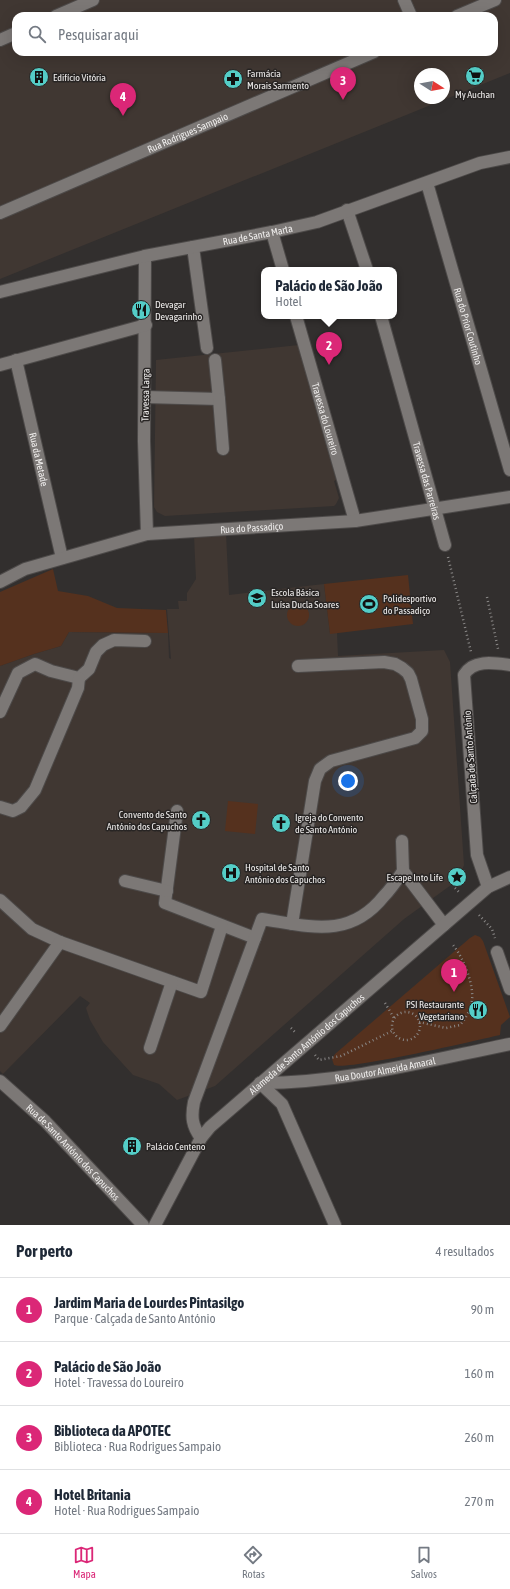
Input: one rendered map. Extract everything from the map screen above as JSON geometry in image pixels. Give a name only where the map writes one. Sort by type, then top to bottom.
[{"type":"street","points":[[65,12],[93,0]]},
{"type":"street","points":[[404,0],[409,12]]},
{"type":"street","points":[[467,12],[495,0]]},
{"type":"street","points":[[0,40],[12,35]]},
{"type":"street","name":"Rua Rodrigues Sampaio","points":[[0,213],[365,56]]},
{"type":"street","name":"Rua de Santa Marta","points":[[0,292],[145,256],[317,222],[480,163],[510,157]]},
{"type":"street","name":"Rua do Prior Coutinho","points":[[427,183],[510,470]]},
{"type":"street","points":[[347,210],[366,267]]},
{"type":"street","points":[[272,232],[281,267]]},
{"type":"street","points":[[193,246],[207,348]]},
{"type":"street","name":"Travessa Larga","points":[[145,256],[147,534]]},
{"type":"street","name":"Travessa do Loureiro","points":[[297,319],[355,521]]},
{"type":"street","name":"Travessa das Parreiras","points":[[382,319],[445,545]]},
{"type":"street","points":[[0,365],[146,325]]},
{"type":"street","name":"Rua da Metade","points":[[16,360],[62,558]]},
{"type":"street","points":[[215,360],[223,449]]},
{"type":"street","points":[[145,397],[219,399]]},
{"type":"street","name":"Rua do Passadiço","points":[[0,582],[25,569],[147,534],[355,521],[510,498]]},
{"type":"street","points":[[0,807],[13,811],[21,807],[35,790],[78,688],[79,678],[89,669],[96,652],[103,645],[114,640],[145,642]]},
{"type":"street","points":[[292,924],[315,781],[320,769],[331,761],[415,738],[421,733],[422,728],[422,719],[411,679],[408,673],[399,666],[384,662],[298,666]]},
{"type":"street","name":"Calçada de Santo António","points":[[488,887],[477,855],[464,675],[471,667],[481,663],[510,665]]},
{"type":"street","points":[[0,712],[18,673],[35,664],[79,678]]},
{"type":"street","points":[[177,811],[165,903],[255,938]]},
{"type":"street","points":[[402,841],[403,872],[444,925]]},
{"type":"street","points":[[201,1138],[194,1128],[192,1120],[194,1102],[262,919],[321,928],[344,925],[366,914],[384,898],[403,872]]},
{"type":"street","name":"Alameda de Santo António dos Capuchos","points":[[155,1225],[201,1138],[210,1127],[488,887],[510,877]]},
{"type":"street","points":[[125,881],[166,891]]},
{"type":"street","points":[[0,900],[32,929],[60,942],[201,992],[222,926]]},
{"type":"street","points":[[0,1026],[60,942]]},
{"type":"street","points":[[497,952],[510,988]]},
{"type":"street","points":[[150,1048],[172,982]]},
{"type":"street","name":"Rua Doutor Almeida Amaral","points":[[260,1083],[292,1083],[352,1076],[510,1044]]},
{"type":"street","name":"Rua de Santo António dos Capuchos","points":[[0,1082],[45,1122],[143,1225]]},
{"type":"street","points":[[260,1083],[282,1104],[335,1225]]},
{"type":"path","points":[[445,545],[469,646]]},
{"type":"path","points":[[487,597],[498,650]]},
{"type":"path","points":[[455,888],[459,892]]},
{"type":"path","points":[[478,915],[492,929],[498,944],[497,952]]},
{"type":"path","points":[[419,1022],[446,1028],[460,1025],[467,1016],[472,1000],[469,978],[462,958],[452,945]]},
{"type":"path","points":[[385,1003],[394,1018]]},
{"type":"path","points":[[408,1012],[414,1014],[419,1022],[419,1031],[413,1038],[406,1040],[399,1038],[392,1031],[392,1022],[398,1014],[408,1012]]},
{"type":"path","points":[[291,1028],[295,1032]]},
{"type":"path","points":[[315,1055],[319,1060],[341,1056],[392,1031]]},
{"type":"shaded area","points":[[0,0],[510,0],[510,73],[450,97],[450,68],[414,68],[414,104],[433,104],[0,279]]},
{"type":"shaded area","points":[[299,345],[336,480],[334,481],[339,498],[336,504],[334,506],[165,516],[157,512],[154,507],[156,360]]},
{"type":"shaded area","name":"Hospital de Santo António dos Capuchos","points":[[226,534],[229,595],[324,584],[330,633],[337,633],[338,656],[444,650],[450,662],[464,865],[458,880],[404,919],[215,1086],[177,1100],[159,1084],[133,1075],[103,1042],[90,1020],[86,1008],[90,1003],[80,996],[3,1074],[0,1071],[0,666],[61,646],[69,632],[168,633],[169,658],[171,659],[167,609],[179,609],[178,601],[187,601],[187,593],[196,579],[194,536]]},
{"type":"shaded area","points":[[53,569],[58,591],[88,596],[117,608],[166,610],[168,633],[69,632],[61,646],[0,666],[0,592]]},
{"type":"shaded area","name":"Polidesportivo do Passadiço","points":[[408,575],[413,624],[330,634],[324,584]]},
{"type":"shaded area","points":[[298,604],[306,607],[309,615],[306,623],[298,626],[290,623],[287,615],[290,607]]},
{"type":"shaded area","points":[[228,801],[258,804],[255,834],[225,831]]},
{"type":"shaded area","points":[[475,935],[480,937],[483,941],[510,1017],[501,1025],[500,1035],[362,1064],[344,1066],[334,1065],[332,1059],[335,1054]]},
{"type":"place","name":"My Auchan","points":[[475,76]]},
{"type":"place","name":"Edifício Vitória","points":[[39,77]]},
{"type":"place","name":"Farmácia Morais Sarmento","points":[[233,79]]},
{"type":"place","name":"Biblioteca da APOTEC","points":[[343,100]]},
{"type":"place","name":"Hotel Britania","points":[[123,116]]},
{"type":"place","name":"Devagar Devagarinho","points":[[141,310]]},
{"type":"place","name":"Palácio de São João","points":[[329,365]]},
{"type":"place","name":"Escola Básica Luísa Ducla Soares","points":[[257,598]]},
{"type":"place","name":"Polidesportivo do Passadiço","points":[[369,604]]},
{"type":"place","name":"Convento de Santo António dos Capuchos","points":[[201,820]]},
{"type":"place","name":"Igreja do Convento de Santo António","points":[[281,823]]},
{"type":"place","name":"Hospital de Santo António dos Capuchos","points":[[231,873]]},
{"type":"place","name":"Escape Into Life","points":[[457,877]]},
{"type":"place","name":"Jardim Maria de Lourdes Pintasilgo","points":[[454,992]]},
{"type":"place","name":"PSI Restaurante Vegetariano","points":[[478,1010]]},
{"type":"place","name":"Palácio Centeno","points":[[132,1146]]}]
